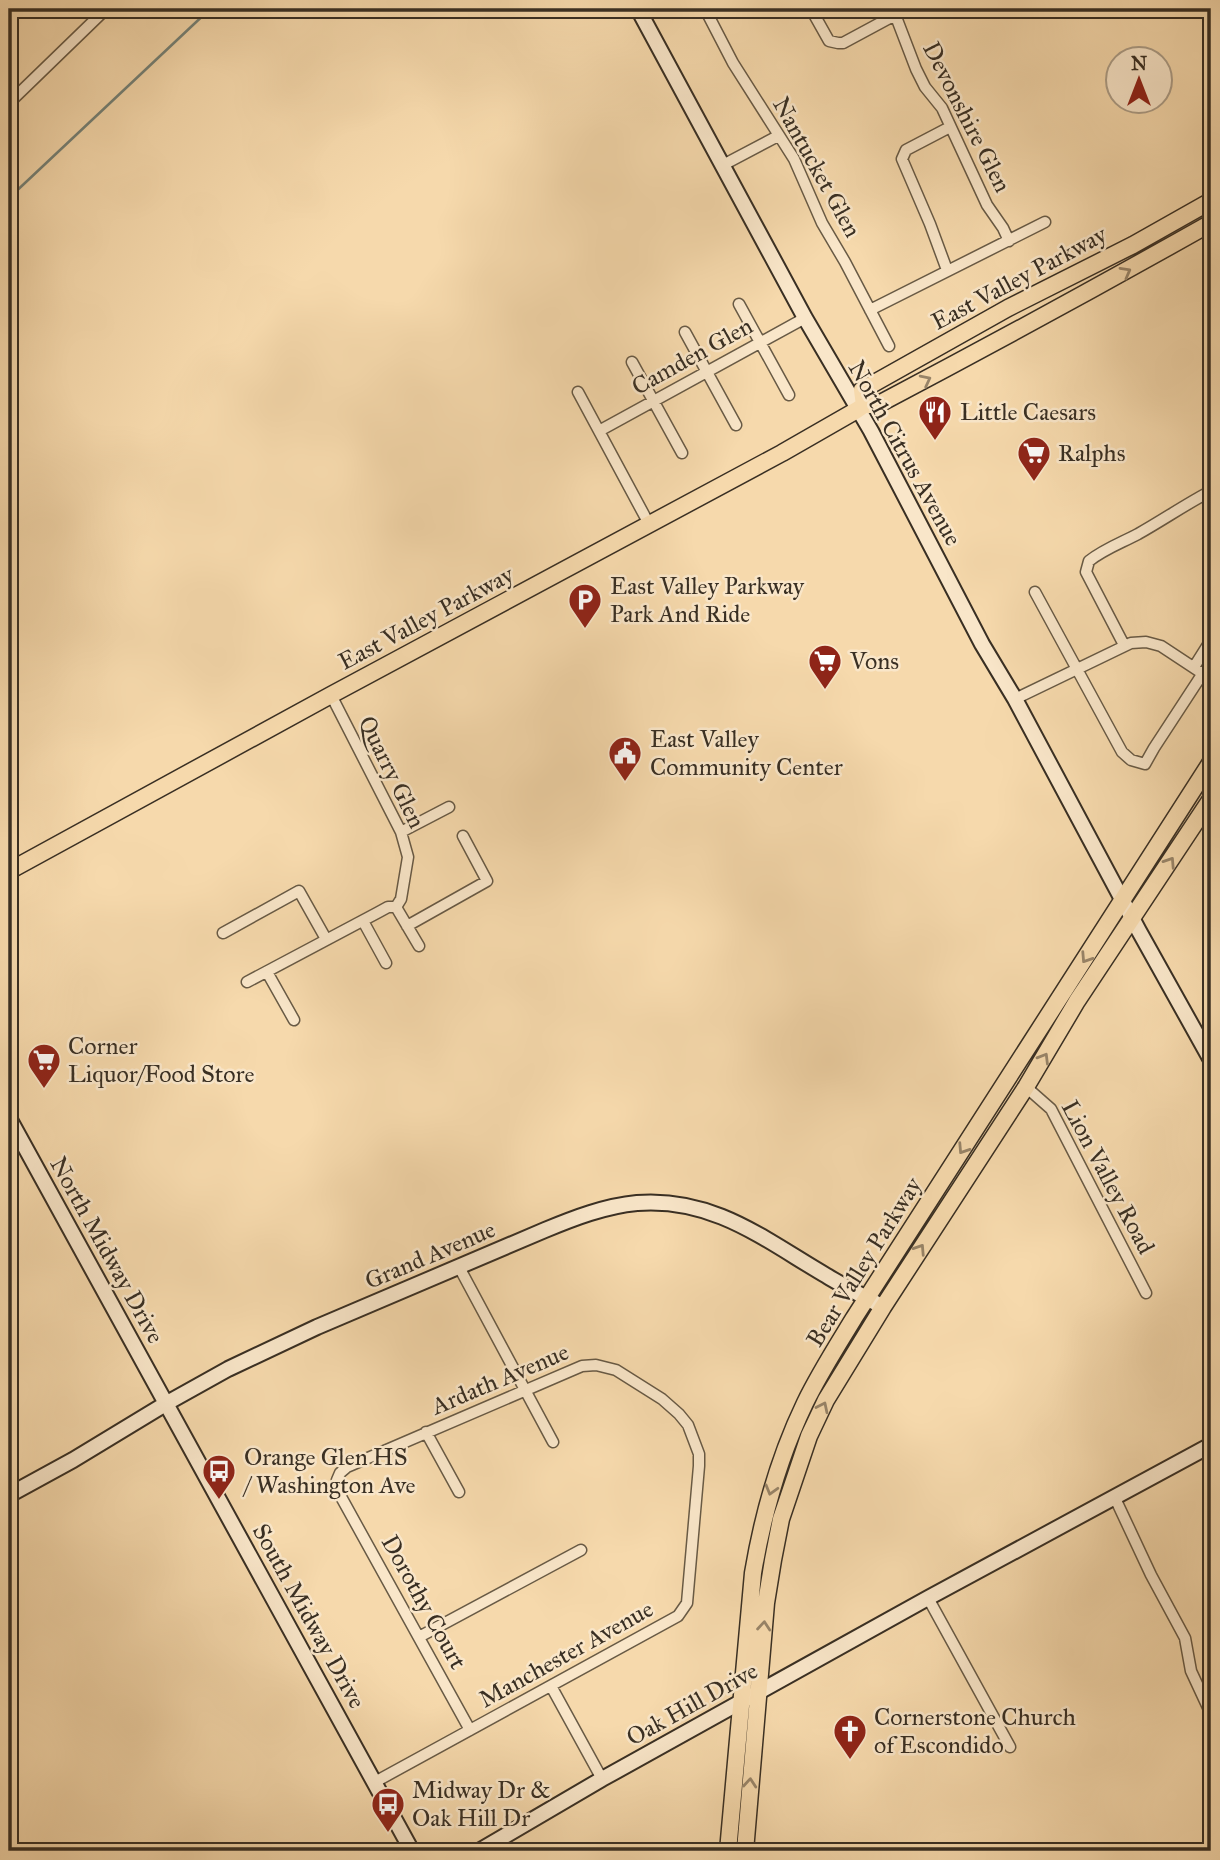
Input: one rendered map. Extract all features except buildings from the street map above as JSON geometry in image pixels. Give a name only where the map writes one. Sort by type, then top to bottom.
[{"type":"main road","name":"East Valley Parkway","points":[[860,407],[862,390],[1008,308],[1133,245],[1211,201]]},
{"type":"main road","name":"East Valley Parkway","points":[[9,871],[782,453],[860,407],[877,405],[1211,223]]},
{"type":"main road","points":[[1042,317],[1040,305],[1073,284],[1081,272]]},
{"type":"main road","name":"Bear Valley Parkway","points":[[728,1851],[740,1703],[758,1543],[773,1483],[806,1402],[867,1298],[1211,762]]},
{"type":"main road","name":"Bear Valley Parkway","points":[[745,1851],[766,1603],[781,1519],[809,1436],[826,1400],[883,1307],[1026,1087],[1077,1001],[1204,818],[1211,799]]},
{"type":"street","points":[[9,103],[106,9]]},
{"type":"street","name":"North Citrus Avenue","points":[[638,9],[805,318],[860,407],[982,645],[1211,1060]]},
{"type":"street","name":"Nantucket Glen","points":[[705,9],[733,63],[794,159],[822,223],[889,346]]},
{"type":"street","points":[[811,9],[829,41],[838,43],[843,43],[894,12]]},
{"type":"street","name":"Devonshire Glen","points":[[894,12],[925,87],[942,108],[987,205],[1009,241]]},
{"type":"street","points":[[947,270],[902,159],[906,150],[950,127]]},
{"type":"street","points":[[723,165],[778,136]]},
{"type":"street","points":[[870,310],[1045,222]]},
{"type":"street","points":[[739,304],[789,395]]},
{"type":"street","name":"Camden Glen","points":[[599,430],[805,318]]},
{"type":"street","points":[[685,332],[736,425]]},
{"type":"street","points":[[632,362],[682,453]]},
{"type":"street","points":[[578,392],[649,524]]},
{"type":"street","points":[[1124,645],[1086,572],[1088,561],[1211,491]]},
{"type":"street","points":[[1035,592],[1122,752],[1131,760],[1145,764],[1203,673],[1211,640]]},
{"type":"street","points":[[1014,699],[1131,643],[1146,642],[1161,646],[1203,673]]},
{"type":"street","name":"Quarry Glen","points":[[331,695],[401,832],[408,857],[401,899],[396,907]]},
{"type":"street","points":[[401,832],[449,807]]},
{"type":"street","points":[[407,926],[487,881],[463,836]]},
{"type":"street","points":[[223,933],[299,891],[326,939]]},
{"type":"street","points":[[247,982],[388,907],[396,907],[419,946]]},
{"type":"street","points":[[363,920],[386,963]]},
{"type":"street","points":[[267,972],[294,1020]]},
{"type":"street","name":"Lion Valley Road","points":[[1026,1087],[1051,1109],[1146,1293]]},
{"type":"street","name":"North Midway Drive","points":[[9,1118],[167,1403]]},
{"type":"street","name":"Grand Avenue","points":[[9,1495],[228,1369],[317,1327],[572,1219],[620,1205],[679,1205],[735,1221],[883,1307]]},
{"type":"street","points":[[459,1268],[553,1442]]},
{"type":"street","name":"Ardath Avenue","points":[[340,1495],[337,1480],[347,1467],[582,1366],[596,1364],[616,1370],[662,1399],[679,1414],[688,1425],[699,1454],[699,1465]]},
{"type":"street","name":"South Midway Drive","points":[[167,1403],[412,1851]]},
{"type":"street","points":[[426,1433],[459,1492]]},
{"type":"street","name":"Oak Hill Drive","points":[[479,1851],[601,1779],[1211,1444]]},
{"type":"street","name":"Manchester Avenue","points":[[375,1782],[678,1616],[687,1603],[699,1465]]},
{"type":"street","name":"Dorothy Court","points":[[340,1495],[470,1730]]},
{"type":"street","points":[[1114,1496],[1151,1575],[1185,1638],[1191,1671],[1211,1714]]},
{"type":"street","points":[[419,1637],[581,1550]]},
{"type":"street","points":[[928,1598],[1010,1747]]},
{"type":"street","points":[[551,1686],[601,1779]]},
{"type":"waterway","points":[[9,198],[210,9]]},
{"type":"place","name":"Little Caesars","points":[[935,442]]},
{"type":"place","name":"Ralphs","points":[[1034,483]]},
{"type":"place","name":"East Valley Parkway Park And Ride","points":[[585,630]]},
{"type":"place","name":"Vons","points":[[825,691]]},
{"type":"place","name":"East Valley Community Center","points":[[625,783]]},
{"type":"place","name":"Corner Liquor/Food Store","points":[[44,1090]]},
{"type":"place","name":"Orange Glen HS / Washington Ave","points":[[219,1501]]},
{"type":"place","name":"Cornerstone Church of Escondido","points":[[850,1761]]},
{"type":"place","name":"Midway Dr & Oak Hill Dr","points":[[388,1834]]}]
